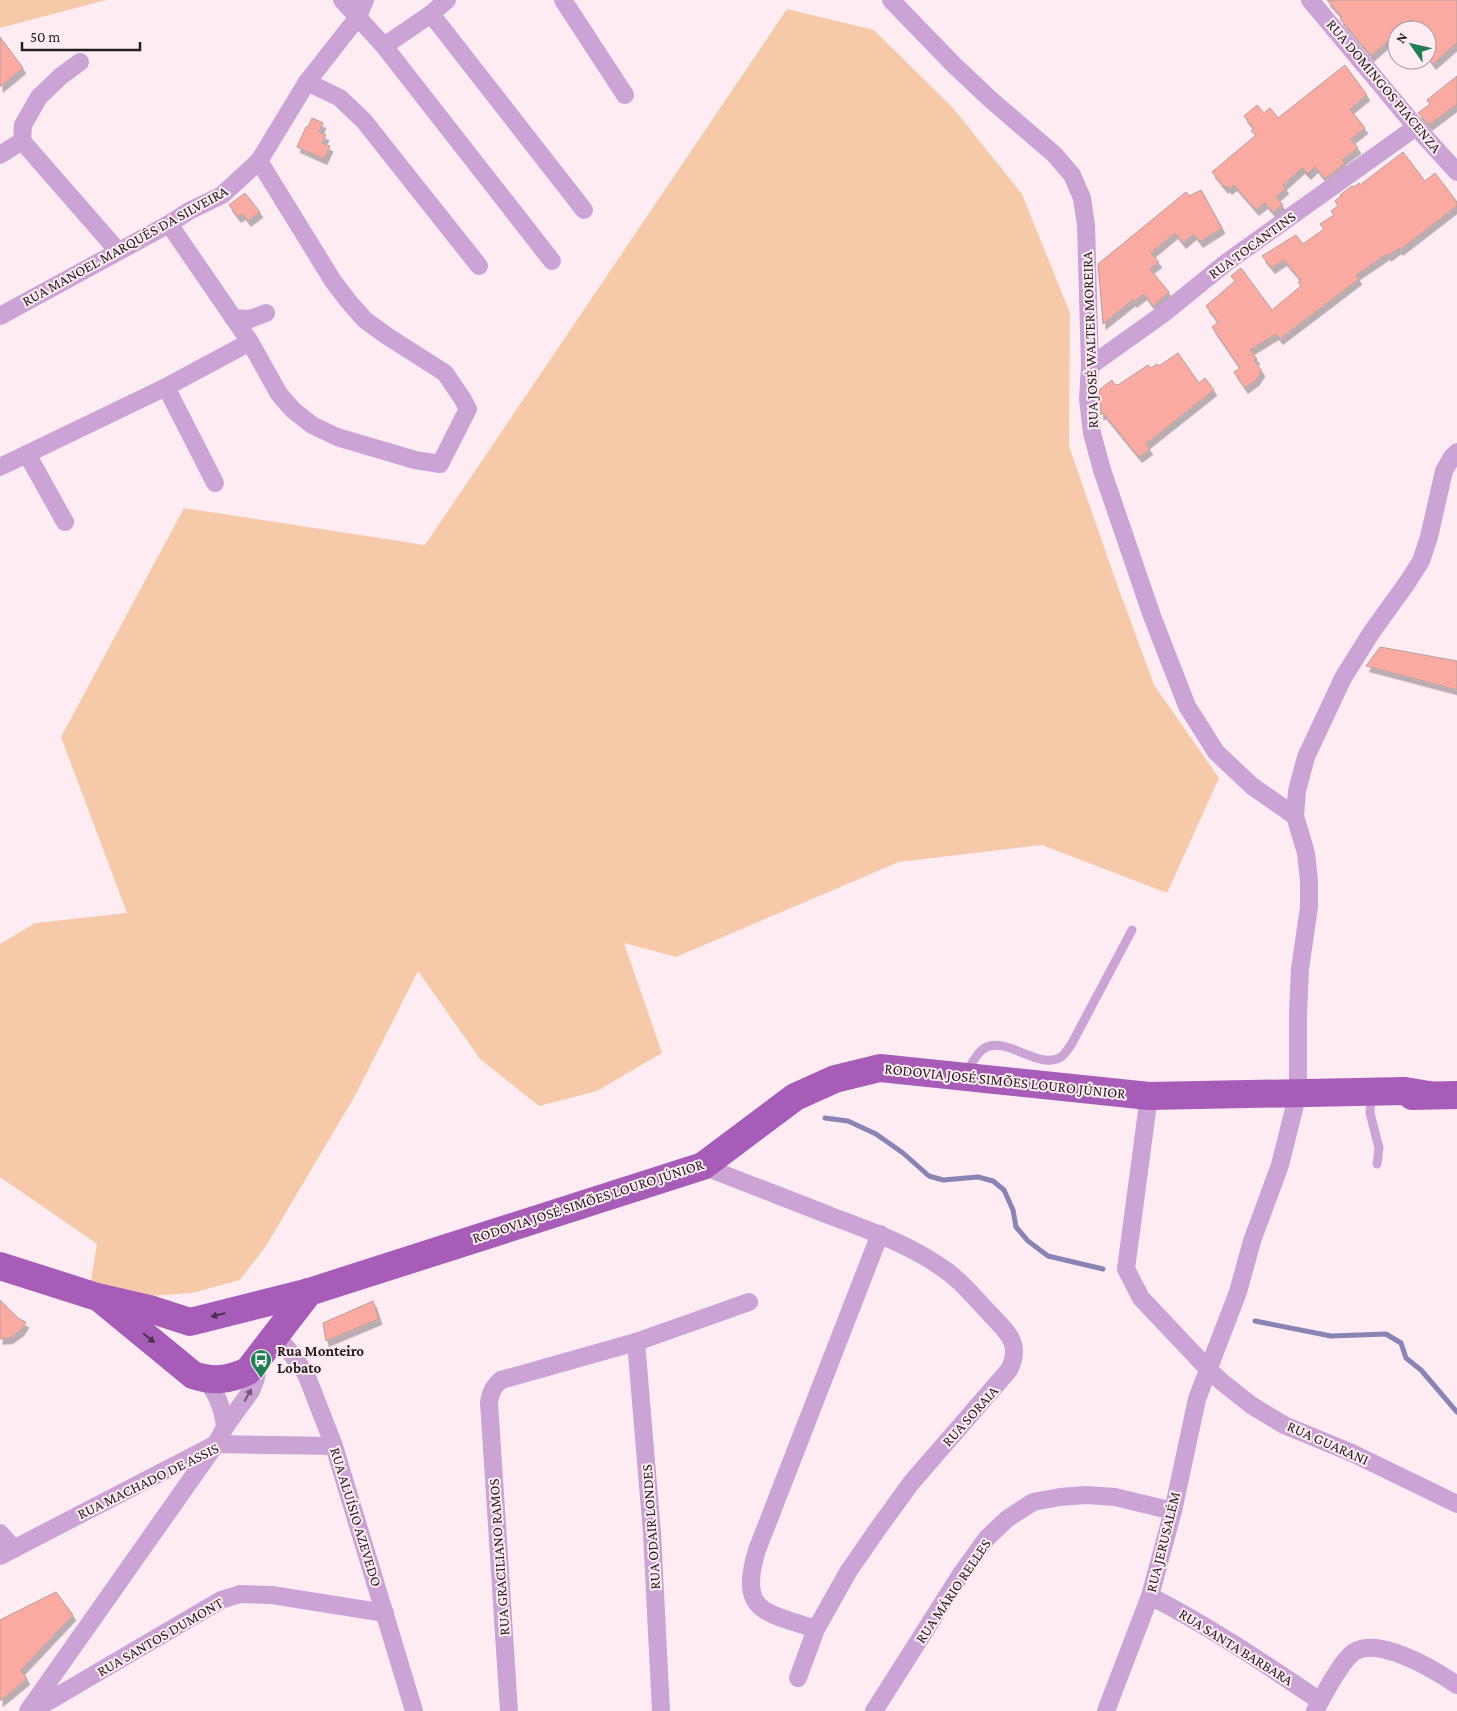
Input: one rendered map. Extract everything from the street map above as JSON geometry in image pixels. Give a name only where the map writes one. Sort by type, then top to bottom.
[{"type":"main road","name":"RODOVIA JOSÉ SIMÕES LOURO JÚNIOR","points":[[190,1322],[309,1292],[702,1166],[796,1097],[834,1079],[880,1068],[1149,1096],[1405,1091],[1429,1095]]},
{"type":"main road","name":"RODOVIA JOSÉ SIMÕES LOURO JÚNIOR","points":[[1328,1094],[1371,1098],[1457,1095]]},
{"type":"main road","points":[[0,1266],[97,1297],[154,1310],[190,1322],[177,1342],[177,1352],[182,1363],[200,1377]]},
{"type":"main road","points":[[97,1297],[200,1377],[221,1380],[236,1377],[248,1371],[309,1292]]},
{"type":"main road","points":[[246,1309],[262,1321],[275,1335]]},
{"type":"street","points":[[342,0],[384,46],[552,261]]},
{"type":"street","name":"RUA MANOEL MARQUÊS DA SILVEIRA","points":[[0,316],[169,224],[189,211],[222,195],[258,162],[307,82],[358,17],[366,0]]},
{"type":"street","points":[[384,46],[431,14],[447,0]]},
{"type":"street","points":[[563,0],[625,95]]},
{"type":"street","name":"RUA JOSÉ WALTER MOREIRA","points":[[891,0],[954,65],[1055,155],[1072,175],[1082,198],[1086,224],[1090,366],[1088,398],[1092,433],[1102,470],[1152,616],[1187,706],[1216,752],[1252,786],[1295,816]]},
{"type":"street","name":"RUA DOMINGOS PIACENZA","points":[[1310,0],[1416,127],[1457,172]]},
{"type":"street","points":[[431,14],[584,210]]},
{"type":"street","points":[[80,62],[61,76],[39,97],[23,125],[22,141],[118,252]]},
{"type":"street","points":[[307,82],[340,98],[364,121],[479,266]]},
{"type":"street","name":"RUA TOCANTINS","points":[[1090,366],[1157,319],[1227,262],[1416,127]]},
{"type":"street","points":[[0,155],[22,141]]},
{"type":"street","points":[[169,224],[250,342],[279,394],[293,410],[312,425],[337,437],[415,460],[440,464],[468,409],[462,398],[445,373],[365,320],[349,302],[333,282],[258,162]]},
{"type":"street","points":[[233,318],[250,319],[266,313]]},
{"type":"street","points":[[0,467],[166,387],[250,342]]},
{"type":"street","points":[[166,387],[215,483]]},
{"type":"street","name":"RUA JERUSALÉM","points":[[1106,1711],[1150,1596],[1172,1511],[1196,1399],[1238,1292],[1252,1241],[1280,1165],[1298,1094],[1300,969],[1308,907],[1309,881],[1306,853],[1295,816],[1296,791],[1306,757],[1343,678],[1371,633],[1421,561],[1429,537],[1444,471],[1452,456],[1457,452]]},
{"type":"street","points":[[27,454],[65,522]]},
{"type":"street","points":[[1149,1096],[1126,1269],[1140,1298],[1208,1369]]},
{"type":"street","name":"RUA SORAIA","points":[[702,1166],[880,1234],[940,1265],[962,1284],[999,1324],[1012,1340],[1015,1350],[1014,1360],[1000,1382],[906,1491],[848,1572],[816,1629],[798,1678]]},
{"type":"street","points":[[816,1629],[762,1609],[751,1594],[752,1567],[880,1234]]},
{"type":"street","points":[[636,1342],[750,1302]]},
{"type":"street","name":"RUA ALUÍSIO AZEVEDO","points":[[275,1335],[306,1374],[334,1446],[414,1711]]},
{"type":"street","name":"RUA GRACILIANO RAMOS","points":[[509,1711],[489,1402],[491,1393],[494,1386],[501,1380],[636,1342]]},
{"type":"street","name":"RUA ODAIR LONDES","points":[[636,1342],[652,1533],[661,1711]]},
{"type":"street","points":[[28,1711],[216,1444],[225,1427],[251,1391],[256,1378],[259,1358]]},
{"type":"street","name":"RUA GUARANI","points":[[1208,1369],[1251,1405],[1284,1425],[1352,1453],[1457,1504]]},
{"type":"street","points":[[200,1377],[221,1402],[225,1427]]},
{"type":"street","name":"RUA MACHADO DE ASSIS","points":[[7,1552],[216,1444],[334,1446]]},
{"type":"street","name":"RUA MÁRIO RELLES","points":[[874,1711],[961,1574],[987,1538],[1007,1519],[1033,1502],[1086,1494],[1115,1497],[1172,1511]]},
{"type":"street","points":[[0,1533],[7,1552]]},
{"type":"street","name":"RUA SANTOS DUMONT","points":[[32,1711],[221,1600],[240,1594],[272,1595],[385,1613]]},
{"type":"street","name":"RUA SANTA BARBARA","points":[[1150,1596],[1174,1608],[1254,1657],[1318,1706]]},
{"type":"street","points":[[1318,1706],[1341,1667],[1352,1653],[1362,1648],[1384,1650],[1408,1658],[1457,1685]]},
{"type":"lane","points":[[964,1076],[976,1056],[985,1048],[1000,1045],[1047,1061],[1061,1057],[1071,1045],[1132,930]]},
{"type":"lane","points":[[1371,1098],[1370,1113],[1379,1148],[1376,1164]]},
{"type":"shaded area","points":[[0,0],[106,0],[0,28]]},
{"type":"shaded area","points":[[787,9],[874,30],[953,108],[1022,194],[1070,313],[1069,446],[1154,685],[1219,778],[1167,893],[1042,845],[899,862],[676,957],[624,943],[662,1053],[597,1091],[539,1106],[480,1059],[418,971],[356,1094],[266,1246],[240,1280],[192,1293],[131,1297],[90,1286],[97,1244],[0,1177],[0,944],[35,923],[127,913],[61,737],[184,508],[425,545]]},
{"type":"building","points":[[1327,0],[1457,0],[1457,43],[1437,60],[1437,20],[1387,20],[1387,42],[1371,56],[1340,19],[1342,17]]},
{"type":"building","points":[[0,37],[23,68],[0,87]]},
{"type":"building","points":[[1345,65],[1367,95],[1350,109],[1365,128],[1351,139],[1358,148],[1342,160],[1345,163],[1325,179],[1315,167],[1308,174],[1302,168],[1283,185],[1286,188],[1276,197],[1283,205],[1273,212],[1265,203],[1256,210],[1234,185],[1229,189],[1227,186],[1225,188],[1212,172],[1256,135],[1251,131],[1254,129],[1244,116],[1257,105],[1264,113],[1270,108],[1278,118]]},
{"type":"building","points":[[1457,76],[1457,104],[1429,125],[1418,113],[1430,104],[1427,100]]},
{"type":"building","points":[[312,118],[323,123],[319,132],[326,135],[322,143],[330,146],[324,159],[297,147]]},
{"type":"building","points":[[1403,152],[1425,181],[1435,173],[1457,202],[1457,206],[1400,250],[1399,248],[1388,256],[1387,254],[1356,275],[1359,279],[1280,339],[1276,334],[1250,350],[1257,359],[1254,360],[1262,371],[1256,380],[1245,388],[1234,372],[1240,368],[1212,327],[1218,322],[1206,306],[1235,281],[1231,276],[1241,268],[1272,310],[1301,286],[1298,282],[1301,280],[1284,260],[1272,268],[1262,256],[1296,235],[1303,244],[1324,229],[1320,224],[1334,215],[1331,211],[1338,206],[1335,201],[1340,195],[1352,186],[1354,187],[1359,183],[1360,185]]},
{"type":"building","points":[[1201,190],[1222,228],[1200,242],[1194,234],[1183,243],[1175,233],[1151,253],[1159,262],[1150,269],[1169,292],[1153,306],[1144,294],[1134,302],[1133,300],[1103,324],[1098,264],[1186,192],[1189,196]]},
{"type":"building","points":[[245,193],[260,212],[248,221],[243,214],[238,217],[229,205]]},
{"type":"building","points":[[1178,353],[1199,383],[1205,378],[1214,390],[1146,444],[1150,449],[1139,457],[1103,413],[1101,415],[1099,390],[1112,380],[1115,385],[1118,385],[1148,365],[1151,368],[1157,364],[1159,366]]},
{"type":"building","points":[[1380,647],[1457,661],[1457,690],[1366,666]]},
{"type":"building","points":[[0,1300],[19,1319],[26,1322],[21,1330],[10,1338],[0,1339]]},
{"type":"building","points":[[373,1301],[379,1319],[326,1341],[323,1323]]},
{"type":"building","points":[[56,1592],[73,1615],[21,1670],[27,1679],[0,1701],[0,1620]]},
{"type":"waterway","points":[[825,1118],[848,1121],[876,1134],[903,1153],[929,1176],[943,1180],[978,1177],[993,1181],[1004,1190],[1013,1210],[1016,1227],[1028,1241],[1048,1256],[1103,1269]]},
{"type":"waterway","points":[[1255,1321],[1331,1336],[1386,1334],[1401,1343],[1406,1358],[1421,1370],[1457,1412]]},
{"type":"place","name":"Rua Monteiro Lobato","points":[[261,1379]]}]
